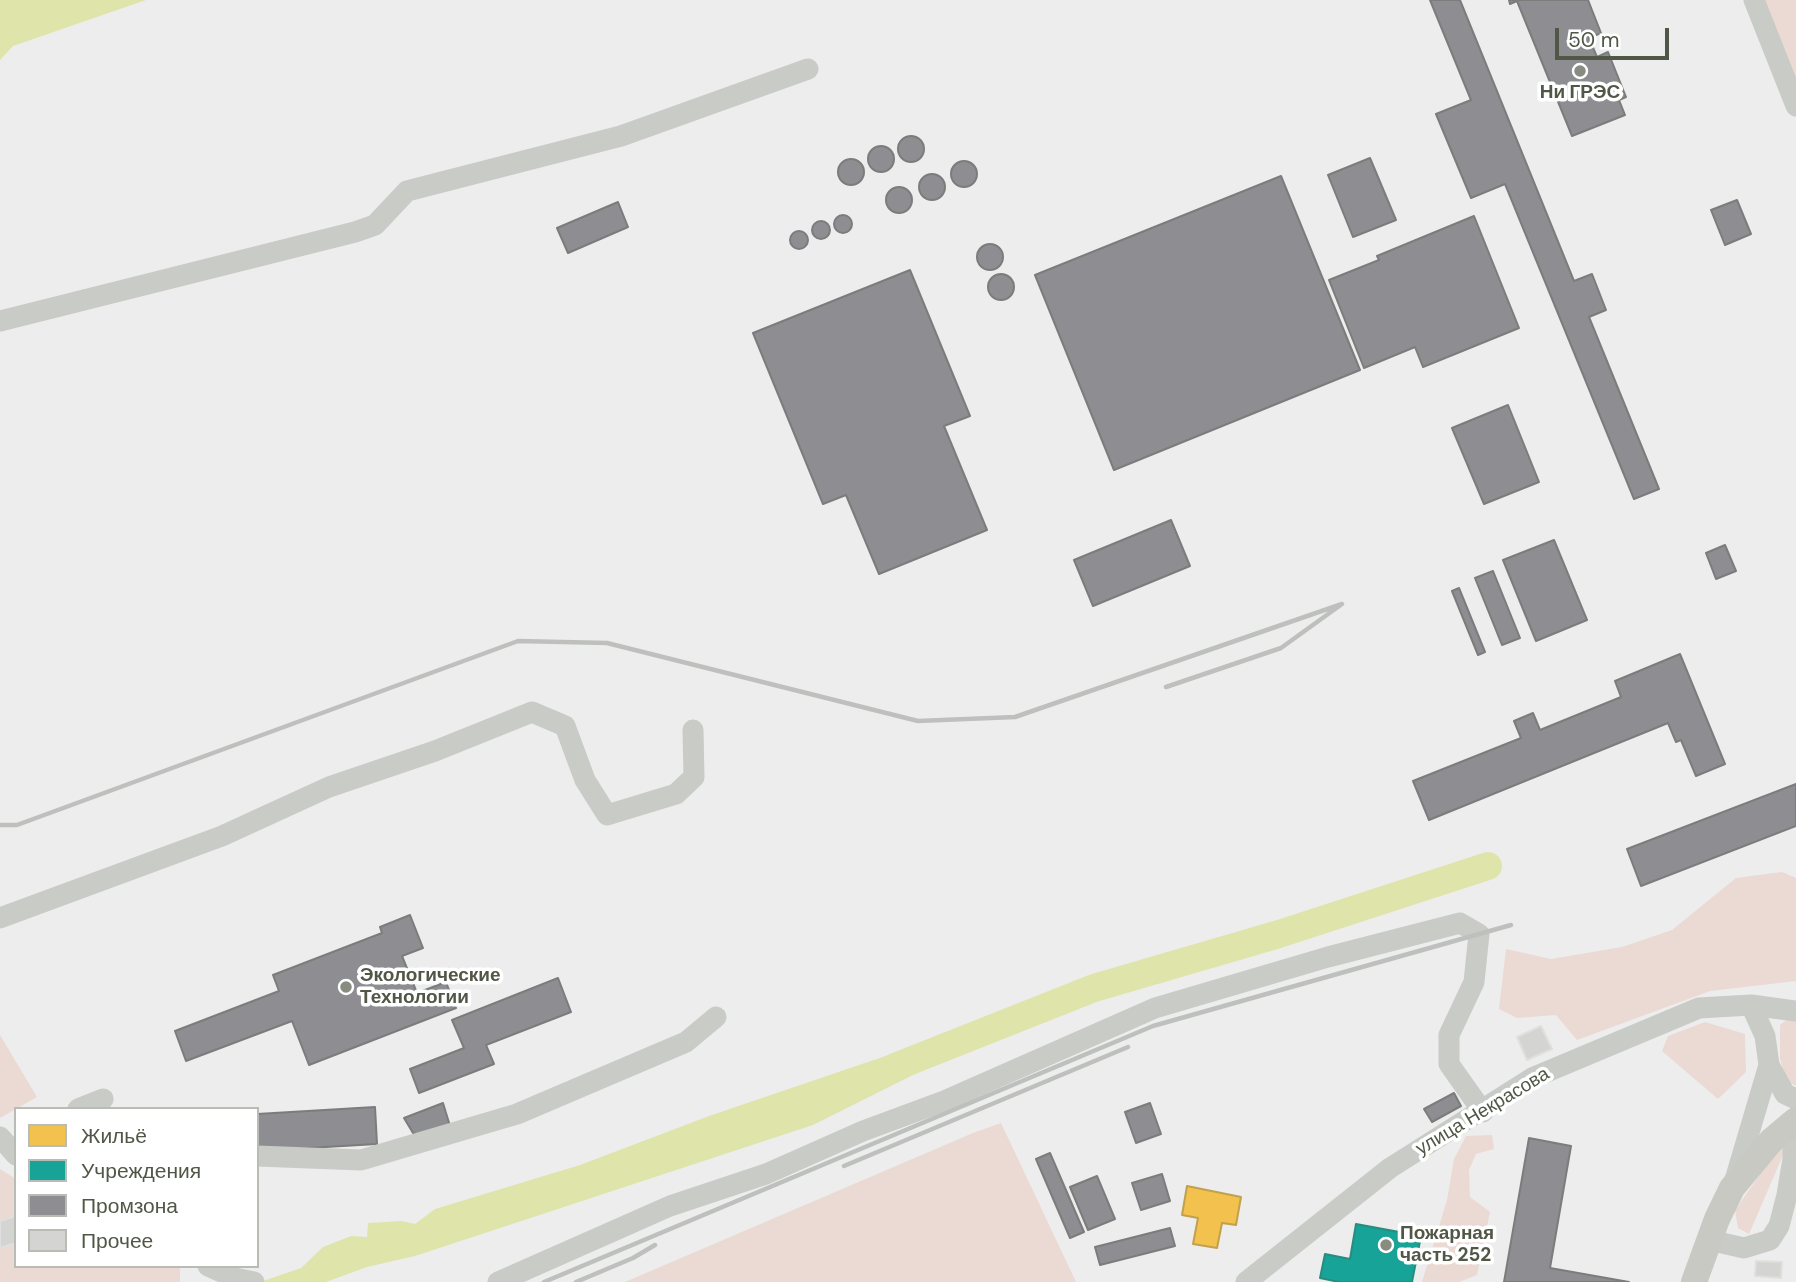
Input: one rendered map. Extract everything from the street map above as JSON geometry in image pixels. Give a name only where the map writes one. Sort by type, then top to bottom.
[{"type":"main road","points":[[1694,1282],[1732,1188],[1795,1113]]},
{"type":"street","points":[[1754,0],[1796,106]]},
{"type":"street","points":[[0,321],[355,232],[375,225],[407,191],[621,136],[808,69]]},
{"type":"street","points":[[0,918],[222,836],[329,787],[435,751],[532,712],[565,726],[584,780],[607,815],[676,794],[694,777],[693,730]]},
{"type":"street","points":[[498,1282],[670,1206],[766,1174],[863,1131],[944,1101],[1155,1008],[1328,957],[1460,923],[1479,934],[1474,982],[1449,1035],[1449,1064],[1482,1112]]},
{"type":"street","points":[[1709,1240],[1744,1248],[1770,1240],[1779,1226],[1787,1195],[1793,1159],[1795,1113],[1769,1065],[1765,1036],[1751,1005]]},
{"type":"street","name":"улица Некрасова","points":[[1246,1282],[1391,1168],[1532,1079],[1614,1041],[1699,1008],[1751,1005],[1796,1011]]},
{"type":"street","points":[[259,1156],[361,1160],[517,1114],[686,1042],[716,1017]]},
{"type":"street","points":[[1732,1188],[1769,1065]]},
{"type":"street","points":[[83,1107],[103,1099]]},
{"type":"street","points":[[213,1268],[245,1280]]},
{"type":"shaded area","points":[[0,0],[146,0],[13,46],[0,60]]},
{"type":"shaded area","points":[[1764,0],[1796,0],[1796,81]]},
{"type":"shaded area","points":[[1782,872],[1796,878],[1796,981],[1710,991],[1577,1040],[1556,1015],[1517,1018],[1499,1009],[1506,949],[1551,959],[1622,947],[1672,930],[1736,878]]},
{"type":"shaded area","points":[[1789,1018],[1796,1019],[1796,1086],[1787,1081],[1780,1059],[1780,1025]]},
{"type":"shaded area","points":[[1705,1022],[1745,1034],[1746,1072],[1718,1099],[1662,1051],[1668,1036]]},
{"type":"shaded area","points":[[0,1035],[37,1097],[19,1107],[14,1107],[14,1110],[0,1118]]},
{"type":"shaded area","points":[[928,1046],[933,1065],[813,1125],[415,1256],[367,1267],[326,1282],[260,1282],[301,1268],[323,1247],[351,1236],[367,1237],[368,1223],[402,1221],[415,1224],[435,1209],[580,1165],[709,1116],[912,1047]]},
{"type":"shaded area","points":[[1001,1123],[1076,1282],[625,1282],[973,1133]]},
{"type":"shaded area","points":[[1492,1135],[1494,1149],[1476,1154],[1469,1170],[1470,1197],[1490,1212],[1477,1275],[1459,1282],[1422,1282],[1447,1200],[1454,1159],[1466,1136]]},
{"type":"shaded area","points":[[1786,1148],[1749,1234],[1738,1228],[1735,1210],[1777,1150]]},
{"type":"shaded area","points":[[0,1169],[14,1178],[14,1268],[180,1268],[180,1282],[0,1282]]},
{"type":"building: Жильё","points":[[1187,1186],[1241,1197],[1236,1225],[1222,1223],[1217,1248],[1193,1244],[1198,1218],[1182,1215]]},
{"type":"building: Учреждения","name":"Пожарная часть 252","points":[[1356,1224],[1421,1236],[1412,1282],[1339,1282],[1320,1278],[1325,1254],[1350,1259]]},
{"type":"building: Промзона","points":[[1430,0],[1460,0],[1574,281],[1592,274],[1606,310],[1589,317],[1659,489],[1634,499],[1505,184],[1471,198],[1436,114],[1471,100]]},
{"type":"building: Промзона","name":"Ни ГРЭС","points":[[1509,0],[1588,0],[1601,33],[1589,38],[1597,57],[1608,52],[1626,97],[1619,100],[1625,115],[1572,136],[1517,1],[1510,4]]},
{"type":"building: Промзона","points":[[911,136],[920,140],[924,149],[920,158],[911,162],[902,158],[898,149],[902,140]]},
{"type":"building: Промзона","points":[[881,146],[890,150],[894,159],[890,168],[881,172],[872,168],[868,159],[872,150]]},
{"type":"building: Промзона","points":[[1370,158],[1396,220],[1353,237],[1328,175]]},
{"type":"building: Промзона","points":[[851,159],[860,163],[864,172],[860,181],[851,185],[842,181],[838,172],[842,163]]},
{"type":"building: Промзона","points":[[964,161],[973,165],[977,174],[973,183],[964,187],[955,183],[951,174],[955,165]]},
{"type":"building: Промзона","points":[[932,174],[941,178],[945,187],[941,196],[932,200],[923,196],[919,187],[923,178]]},
{"type":"building: Промзона","points":[[1281,176],[1360,370],[1114,470],[1035,275]]},
{"type":"building: Промзона","points":[[899,187],[908,191],[912,200],[908,209],[899,213],[890,209],[886,200],[890,191]]},
{"type":"building: Промзона","points":[[1737,200],[1751,234],[1725,245],[1711,210]]},
{"type":"building: Промзона","points":[[618,202],[628,227],[568,253],[557,228]]},
{"type":"building: Промзона","points":[[843,215],[849,218],[852,224],[849,230],[843,233],[837,230],[834,224],[837,218]]},
{"type":"building: Промзона","points":[[1474,216],[1519,328],[1423,367],[1415,347],[1364,368],[1329,280],[1379,260],[1377,256]]},
{"type":"building: Промзона","points":[[821,221],[829,226],[830,230],[825,238],[821,239],[813,234],[812,230],[817,222]]},
{"type":"building: Промзона","points":[[799,231],[807,236],[808,240],[803,248],[799,249],[791,244],[790,240],[795,232]]},
{"type":"building: Промзона","points":[[990,244],[999,248],[1003,257],[999,266],[990,270],[981,266],[977,257],[981,248]]},
{"type":"building: Промзона","points":[[910,270],[970,416],[944,426],[987,530],[879,574],[846,495],[823,504],[753,333]]},
{"type":"building: Промзона","points":[[1001,274],[1010,278],[1014,287],[1010,296],[1001,300],[992,296],[988,287],[992,278]]},
{"type":"building: Промзона","points":[[1508,405],[1539,482],[1484,504],[1452,428]]},
{"type":"building: Промзона","points":[[1171,520],[1190,566],[1093,606],[1074,560]]},
{"type":"building: Промзона","points":[[1554,540],[1587,620],[1536,641],[1503,560]]},
{"type":"building: Промзона","points":[[1725,545],[1736,571],[1716,579],[1706,553]]},
{"type":"building: Промзона","points":[[1493,571],[1520,638],[1502,645],[1475,578]]},
{"type":"building: Промзона","points":[[1459,588],[1485,652],[1478,655],[1452,591]]},
{"type":"building: Промзона","points":[[1680,654],[1725,764],[1696,776],[1681,740],[1676,742],[1668,723],[1429,820],[1413,781],[1521,738],[1514,721],[1533,713],[1540,730],[1621,697],[1615,681]]},
{"type":"building: Промзона","points":[[1796,784],[1796,826],[1641,886],[1627,849]]},
{"type":"building: Промзона","name":"Экологические Технологии","points":[[410,915],[423,948],[402,956],[417,993],[446,982],[456,1008],[309,1065],[292,1021],[186,1061],[175,1031],[279,991],[273,975],[382,933],[380,927]]},
{"type":"building: Промзона","points":[[558,978],[571,1012],[486,1045],[494,1064],[419,1093],[410,1069],[464,1048],[452,1020]]},
{"type":"building: Промзона","points":[[1454,1093],[1461,1106],[1432,1122],[1424,1109]]},
{"type":"building: Промзона","points":[[443,1103],[450,1126],[425,1137],[413,1133],[404,1118]]},
{"type":"building: Промзона","points":[[1150,1103],[1161,1134],[1136,1143],[1125,1112]]},
{"type":"building: Промзона","points":[[375,1107],[377,1144],[259,1151],[259,1114]]},
{"type":"building: Промзона","points":[[1529,1138],[1571,1146],[1550,1268],[1629,1282],[1504,1282]]},
{"type":"building: Промзона","points":[[1050,1153],[1084,1232],[1070,1238],[1036,1159]]},
{"type":"building: Промзона","points":[[1162,1174],[1170,1201],[1141,1210],[1132,1183]]},
{"type":"building: Промзона","points":[[1097,1176],[1115,1219],[1088,1230],[1070,1187]]},
{"type":"building: Промзона","points":[[1170,1228],[1175,1246],[1100,1265],[1095,1247]]},
{"type":"building: Прочее","points":[[1541,1026],[1552,1049],[1527,1060],[1517,1037]]},
{"type":"building: Прочее","points":[[14,1217],[14,1244],[0,1248],[0,1221]]},
{"type":"building: Прочее","points":[[1756,1261],[1782,1262],[1781,1278],[1755,1276]]},
{"type":"waterway","points":[[895,1067],[1094,988],[1279,934],[1488,866]]},
{"type":"railway","points":[[0,825],[17,825],[518,641],[607,643],[918,721],[1015,717],[1342,604],[1281,648],[1166,687]]},
{"type":"railway","points":[[544,1282],[1153,1026],[1511,925]]},
{"type":"railway","points":[[844,1166],[1128,1047]]},
{"type":"railway","points":[[576,1282],[633,1258],[655,1245]]},
{"type":"place","name":"Ни ГРЭС","points":[[1580,71]]},
{"type":"place","name":"Экологические Технологии","points":[[346,987]]},
{"type":"place","name":"Пожарная часть 252","points":[[1386,1245]]}]
